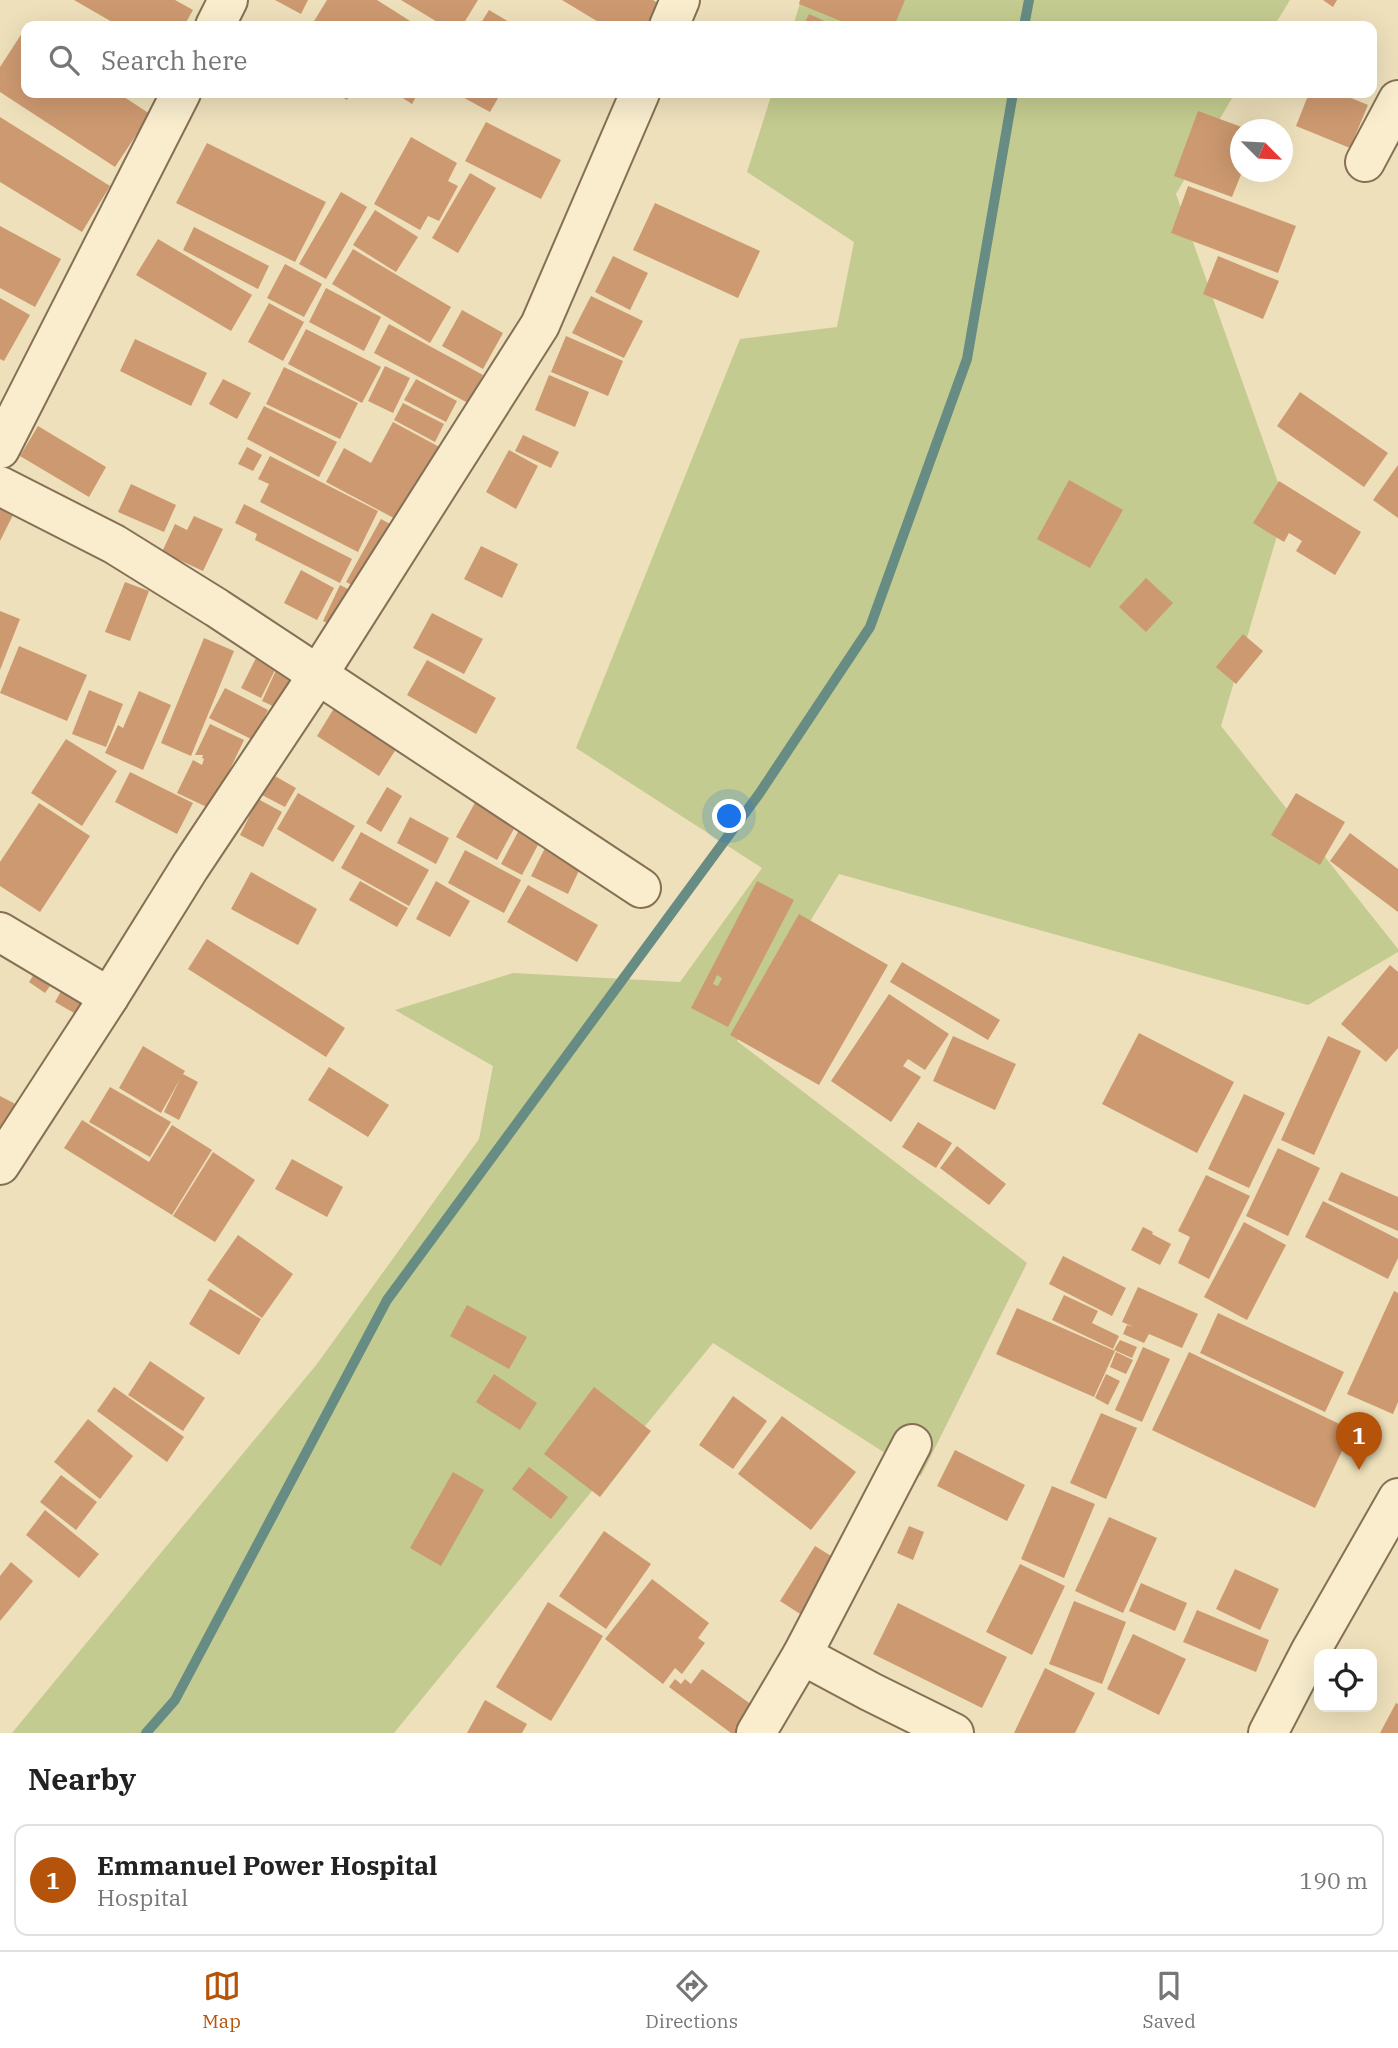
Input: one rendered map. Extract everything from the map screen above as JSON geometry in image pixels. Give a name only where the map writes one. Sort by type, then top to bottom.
[{"type":"street","points":[[218,21],[228,0]]},
{"type":"street","points":[[671,21],[680,0]]},
{"type":"street","points":[[0,449],[178,98]]},
{"type":"street","points":[[0,1165],[540,325],[638,98]]},
{"type":"street","points":[[1365,162],[1398,100]]},
{"type":"street","points":[[0,486],[114,544],[318,673],[641,888]]},
{"type":"street","points":[[0,932],[109,997]]},
{"type":"street","points":[[756,1733],[802,1654],[912,1444]]},
{"type":"street","points":[[1268,1733],[1310,1651],[1398,1498]]},
{"type":"street","points":[[802,1654],[954,1733]]},
{"type":"green space","points":[[801,0],[1290,0],[1277,21],[795,21]]},
{"type":"green space","points":[[770,98],[1232,98],[1176,194],[1286,505],[1221,726],[1398,952],[1308,1005],[839,874],[737,1041],[1027,1263],[921,1476],[713,1343],[394,1733],[12,1733],[317,1364],[479,1139],[493,1066],[395,1010],[513,973],[680,982],[762,868],[576,748],[740,339],[837,327],[854,242],[747,172]]},
{"type":"building","points":[[74,0],[175,0],[193,10],[187,21],[110,21]]},
{"type":"building","points":[[275,0],[308,0],[301,14]]},
{"type":"building","points":[[327,0],[377,0],[410,21],[314,21]]},
{"type":"building","points":[[401,0],[478,0],[465,21],[436,21]]},
{"type":"building","points":[[562,0],[653,0],[659,4],[649,21],[597,21]]},
{"type":"building","points":[[800,0],[905,0],[896,21],[841,21],[799,4]]},
{"type":"building","points":[[1323,0],[1337,0],[1333,7]]},
{"type":"building","points":[[489,10],[508,21],[482,21]]},
{"type":"building","points":[[809,14],[825,21],[806,21]]},
{"type":"building","points":[[21,35],[21,98],[126,98],[150,114],[115,167],[0,92],[0,67]]},
{"type":"building","points":[[403,98],[415,98],[412,104]]},
{"type":"building","points":[[464,98],[498,98],[490,112]]},
{"type":"building","points":[[1307,98],[1351,98],[1368,105],[1350,148],[1296,126]]},
{"type":"building","points":[[1198,111],[1230,123],[1230,182],[1238,182],[1232,197],[1174,176]]},
{"type":"building","points":[[0,117],[110,186],[82,232],[0,182]]},
{"type":"building","points":[[486,122],[561,160],[541,199],[465,161]]},
{"type":"building","points":[[411,137],[457,163],[448,181],[458,186],[439,221],[428,216],[420,230],[374,204]]},
{"type":"building","points":[[207,143],[326,202],[295,262],[176,203]]},
{"type":"building","points":[[470,173],[496,188],[458,253],[432,238]]},
{"type":"building","points":[[1188,186],[1296,226],[1278,273],[1171,233]]},
{"type":"building","points":[[341,192],[367,207],[326,279],[299,264]]},
{"type":"building","points":[[655,203],[760,251],[738,298],[633,250]]},
{"type":"building","points":[[375,210],[418,237],[396,272],[353,245]]},
{"type":"building","points":[[0,226],[61,259],[35,307],[0,288]]},
{"type":"building","points":[[194,227],[269,266],[258,289],[183,250]]},
{"type":"building","points":[[158,239],[252,295],[231,331],[136,275]]},
{"type":"building","points":[[353,249],[451,307],[430,343],[332,284]]},
{"type":"building","points":[[613,256],[648,273],[630,310],[595,292]]},
{"type":"building","points":[[1218,256],[1279,281],[1263,319],[1203,294]]},
{"type":"building","points":[[285,264],[322,284],[304,317],[267,298]]},
{"type":"building","points":[[326,288],[381,317],[364,351],[309,322]]},
{"type":"building","points":[[591,296],[643,321],[624,358],[572,333]]},
{"type":"building","points":[[0,298],[30,315],[4,361],[0,359]]},
{"type":"building","points":[[269,303],[304,322],[283,361],[248,342]]},
{"type":"building","points":[[462,310],[503,333],[483,369],[442,346]]},
{"type":"building","points":[[389,324],[483,375],[468,403],[374,353]]},
{"type":"building","points":[[306,329],[381,367],[362,403],[288,364]]},
{"type":"building","points":[[566,336],[623,361],[608,396],[551,372]]},
{"type":"building","points":[[135,339],[207,373],[191,406],[120,371]]},
{"type":"building","points":[[385,366],[410,378],[393,413],[368,401]]},
{"type":"building","points":[[284,367],[358,403],[340,439],[266,404]]},
{"type":"building","points":[[549,375],[589,392],[575,427],[535,410]]},
{"type":"building","points":[[223,379],[251,393],[237,419],[209,404]]},
{"type":"building","points":[[416,379],[457,401],[446,422],[404,400]]},
{"type":"building","points":[[1300,392],[1388,453],[1364,487],[1277,426]]},
{"type":"building","points":[[403,403],[444,424],[435,442],[394,420]]},
{"type":"building","points":[[264,406],[337,442],[319,477],[247,439]]},
{"type":"building","points":[[393,422],[445,450],[405,524],[326,482],[344,448],[371,463]]},
{"type":"building","points":[[38,426],[106,467],[89,497],[20,456]]},
{"type":"building","points":[[523,435],[559,452],[551,468],[515,451]]},
{"type":"building","points":[[247,447],[262,455],[253,471],[238,464]]},
{"type":"building","points":[[509,450],[538,466],[516,509],[486,492]]},
{"type":"building","points":[[270,456],[378,511],[358,552],[260,502],[269,484],[258,479]]},
{"type":"building","points":[[1398,465],[1398,518],[1373,500]]},
{"type":"building","points":[[1069,480],[1123,510],[1090,568],[1037,539]]},
{"type":"building","points":[[1279,481],[1361,532],[1335,575],[1296,551],[1302,541],[1289,533],[1284,542],[1253,523]]},
{"type":"building","points":[[131,484],[176,505],[164,532],[118,512]]},
{"type":"building","points":[[0,499],[17,507],[0,541]]},
{"type":"building","points":[[244,504],[352,559],[340,583],[255,540],[257,534],[235,523]]},
{"type":"building","points":[[194,516],[223,529],[203,571],[162,552],[175,524],[187,530]]},
{"type":"building","points":[[381,519],[401,530],[367,593],[346,582]]},
{"type":"building","points":[[481,546],[518,564],[502,598],[464,579]]},
{"type":"building","points":[[301,570],[334,588],[317,620],[284,603]]},
{"type":"building","points":[[1146,578],[1173,603],[1146,632],[1119,607]]},
{"type":"building","points":[[125,582],[149,591],[130,641],[105,632]]},
{"type":"building","points":[[340,585],[362,596],[344,631],[323,621]]},
{"type":"building","points":[[0,611],[20,619],[0,670]]},
{"type":"building","points":[[432,613],[483,639],[464,674],[413,648]]},
{"type":"building","points":[[1243,634],[1263,651],[1236,684],[1216,667]]},
{"type":"building","points":[[204,638],[234,651],[191,756],[161,743]]},
{"type":"building","points":[[19,646],[87,675],[67,721],[0,693]]},
{"type":"building","points":[[283,655],[299,662],[277,708],[262,701]]},
{"type":"building","points":[[257,656],[277,666],[261,698],[241,688]]},
{"type":"building","points":[[427,660],[496,698],[476,734],[407,695]]},
{"type":"building","points":[[225,688],[268,710],[253,740],[209,718]]},
{"type":"building","points":[[89,690],[123,704],[106,747],[72,734]]},
{"type":"building","points":[[139,691],[171,705],[143,770],[105,753],[118,725],[123,728]]},
{"type":"building","points":[[336,705],[398,746],[379,776],[317,736]]},
{"type":"building","points":[[210,724],[244,740],[211,809],[177,793],[193,760],[202,765],[203,755],[195,755]]},
{"type":"building","points":[[66,739],[117,771],[82,826],[31,793]]},
{"type":"building","points":[[130,772],[193,803],[177,834],[115,802]]},
{"type":"building","points":[[273,775],[296,788],[285,807],[262,795]]},
{"type":"building","points":[[387,787],[402,796],[381,832],[366,823]]},
{"type":"building","points":[[481,792],[522,814],[497,860],[456,837]]},
{"type":"building","points":[[298,793],[355,826],[333,862],[277,829]]},
{"type":"building","points":[[1296,793],[1345,822],[1320,865],[1271,835]]},
{"type":"building","points":[[258,799],[282,812],[263,847],[240,835]]},
{"type":"building","points":[[39,803],[90,836],[40,912],[0,886],[0,862]]},
{"type":"building","points":[[410,817],[449,838],[436,864],[397,843]]},
{"type":"building","points":[[526,817],[547,828],[522,875],[501,864]]},
{"type":"building","points":[[361,832],[429,870],[409,906],[341,868]]},
{"type":"building","points":[[1350,833],[1398,869],[1398,912],[1330,861]]},
{"type":"building","points":[[547,844],[583,862],[568,894],[531,876]]},
{"type":"building","points":[[465,850],[521,880],[504,913],[448,883]]},
{"type":"building","points":[[251,872],[317,909],[298,945],[231,909]]},
{"type":"building","points":[[360,881],[408,908],[397,927],[349,900]]},
{"type":"building","points":[[436,881],[470,901],[450,937],[416,919]]},
{"type":"building","points":[[757,881],[794,900],[728,1027],[691,1008]],"holes":[[[717,975],[722,978],[718,986],[713,984]]]},
{"type":"building","points":[[528,885],[598,925],[577,962],[507,922]]},
{"type":"building","points":[[799,914],[888,965],[819,1085],[730,1035]]},
{"type":"building","points":[[207,939],[345,1028],[326,1057],[188,969]]},
{"type":"building","points":[[43,960],[60,972],[45,993],[29,982]]},
{"type":"building","points":[[902,962],[1000,1020],[988,1040],[890,982]]},
{"type":"building","points":[[1390,965],[1398,972],[1398,1048],[1386,1062],[1341,1024]]},
{"type":"building","points":[[66,982],[99,1001],[88,1021],[55,1002]]},
{"type":"building","points":[[889,994],[949,1034],[925,1070],[908,1059],[903,1066],[921,1077],[891,1122],[831,1081]]},
{"type":"building","points":[[1139,1033],[1234,1082],[1197,1153],[1102,1104]]},
{"type":"building","points":[[953,1036],[1016,1064],[995,1110],[933,1081]]},
{"type":"building","points":[[1328,1036],[1361,1051],[1314,1155],[1281,1140]]},
{"type":"building","points":[[143,1046],[198,1082],[179,1120],[164,1112],[180,1079],[161,1113],[119,1088]]},
{"type":"building","points":[[329,1067],[389,1105],[368,1137],[308,1100]]},
{"type":"building","points":[[110,1087],[171,1122],[150,1157],[89,1122]]},
{"type":"building","points":[[1244,1094],[1285,1113],[1249,1188],[1208,1169]]},
{"type":"building","points":[[0,1096],[27,1110],[0,1134]]},
{"type":"building","points":[[82,1120],[149,1162],[172,1125],[212,1150],[172,1215],[64,1148]]},
{"type":"building","points":[[918,1122],[952,1143],[936,1168],[902,1147]]},
{"type":"building","points":[[957,1146],[1006,1184],[989,1205],[940,1168]]},
{"type":"building","points":[[1278,1148],[1320,1168],[1288,1236],[1246,1216]]},
{"type":"building","points":[[213,1152],[255,1180],[215,1242],[173,1216]]},
{"type":"building","points":[[292,1159],[343,1187],[327,1217],[275,1189]]},
{"type":"building","points":[[1341,1172],[1398,1197],[1398,1231],[1328,1200]]},
{"type":"building","points":[[1206,1175],[1250,1196],[1209,1279],[1178,1263],[1190,1237],[1178,1231]]},
{"type":"building","points":[[1323,1201],[1398,1239],[1398,1258],[1388,1279],[1305,1237]]},
{"type":"building","points":[[1244,1222],[1286,1245],[1247,1320],[1204,1297]]},
{"type":"building","points":[[1143,1227],[1171,1244],[1160,1265],[1131,1250]]},
{"type":"building","points":[[238,1235],[293,1274],[262,1318],[207,1280]]},
{"type":"building","points":[[1063,1256],[1126,1288],[1112,1316],[1049,1284]]},
{"type":"building","points":[[1138,1287],[1198,1314],[1182,1348],[1149,1334],[1144,1343],[1123,1334],[1127,1325],[1134,1327],[1122,1322]]},
{"type":"building","points":[[210,1289],[261,1319],[239,1355],[189,1324]]},
{"type":"building","points":[[1394,1291],[1398,1293],[1398,1402],[1393,1414],[1347,1394]]},
{"type":"building","points":[[1064,1295],[1098,1311],[1092,1323],[1119,1336],[1113,1349],[1052,1320]]},
{"type":"building","points":[[467,1305],[527,1337],[509,1369],[450,1336]]},
{"type":"building","points":[[1017,1308],[1115,1351],[1094,1397],[996,1354]]},
{"type":"building","points":[[1218,1313],[1344,1372],[1325,1412],[1200,1353]]},
{"type":"building","points":[[1120,1340],[1137,1347],[1132,1358],[1114,1350]]},
{"type":"building","points":[[1143,1347],[1170,1359],[1142,1422],[1115,1410]]},
{"type":"building","points":[[1116,1352],[1133,1360],[1126,1374],[1110,1367]]},
{"type":"building","points":[[1189,1352],[1352,1430],[1315,1508],[1152,1430]]},
{"type":"building","points":[[150,1361],[205,1398],[183,1431],[128,1395]]},
{"type":"building","points":[[494,1374],[537,1403],[520,1430],[476,1402]]},
{"type":"building","points":[[1106,1374],[1120,1381],[1108,1405],[1095,1398]]},
{"type":"building","points":[[114,1387],[184,1437],[167,1462],[97,1411]]},
{"type":"building","points":[[594,1387],[651,1431],[600,1497],[544,1454]]},
{"type":"building","points":[[733,1396],[767,1421],[733,1469],[699,1445]]},
{"type":"building","points":[[1101,1413],[1137,1428],[1106,1499],[1070,1483]]},
{"type":"building","points":[[782,1416],[856,1472],[811,1530],[738,1474]]},
{"type":"building","points":[[88,1419],[133,1456],[100,1499],[54,1462]]},
{"type":"building","points":[[955,1450],[1025,1485],[1007,1521],[937,1486]]},
{"type":"building","points":[[529,1467],[568,1497],[551,1519],[512,1489]]},
{"type":"building","points":[[453,1472],[484,1490],[441,1566],[410,1548]]},
{"type":"building","points":[[61,1475],[97,1502],[76,1530],[40,1502]]},
{"type":"building","points":[[1052,1486],[1095,1504],[1064,1578],[1021,1559]]},
{"type":"building","points":[[45,1510],[99,1554],[79,1578],[26,1535]]},
{"type":"building","points":[[1109,1517],[1157,1538],[1123,1613],[1075,1591]]},
{"type":"building","points":[[909,1526],[924,1532],[913,1560],[897,1553]]},
{"type":"building","points":[[604,1531],[651,1564],[606,1629],[559,1596]]},
{"type":"building","points":[[815,1546],[844,1564],[808,1619],[780,1601]]},
{"type":"building","points":[[11,1562],[33,1581],[0,1621],[0,1576]]},
{"type":"building","points":[[1020,1564],[1065,1586],[1032,1655],[986,1632]]},
{"type":"building","points":[[1235,1569],[1279,1589],[1260,1630],[1216,1609]]},
{"type":"building","points":[[652,1579],[709,1623],[698,1638],[705,1643],[682,1674],[675,1668],[663,1684],[605,1639]]},
{"type":"building","points":[[1141,1583],[1187,1603],[1175,1631],[1129,1611]]},
{"type":"building","points":[[1074,1601],[1126,1622],[1102,1684],[1049,1664]]},
{"type":"building","points":[[548,1602],[603,1636],[551,1721],[496,1687]]},
{"type":"building","points":[[898,1603],[1007,1657],[982,1708],[873,1654]]},
{"type":"building","points":[[1197,1610],[1269,1640],[1256,1672],[1183,1642]]},
{"type":"building","points":[[1133,1634],[1186,1659],[1159,1715],[1107,1689]]},
{"type":"building","points":[[1045,1668],[1095,1693],[1075,1733],[1014,1733]]},
{"type":"building","points":[[702,1669],[759,1710],[743,1733],[731,1733],[669,1687],[675,1679],[681,1684],[685,1679],[691,1684]]},
{"type":"building","points":[[485,1700],[527,1724],[522,1733],[467,1733]]},
{"type":"building","points":[[1396,1703],[1398,1733],[1380,1733]]},
{"type":"waterway","points":[[1025,21],[1029,0]]},
{"type":"waterway","points":[[146,1733],[175,1700],[387,1300],[759,794],[870,627],[967,359],[1012,98]]},
{"type":"place","name":"Emmanuel Power Hospital","points":[[1359,1470]]}]
